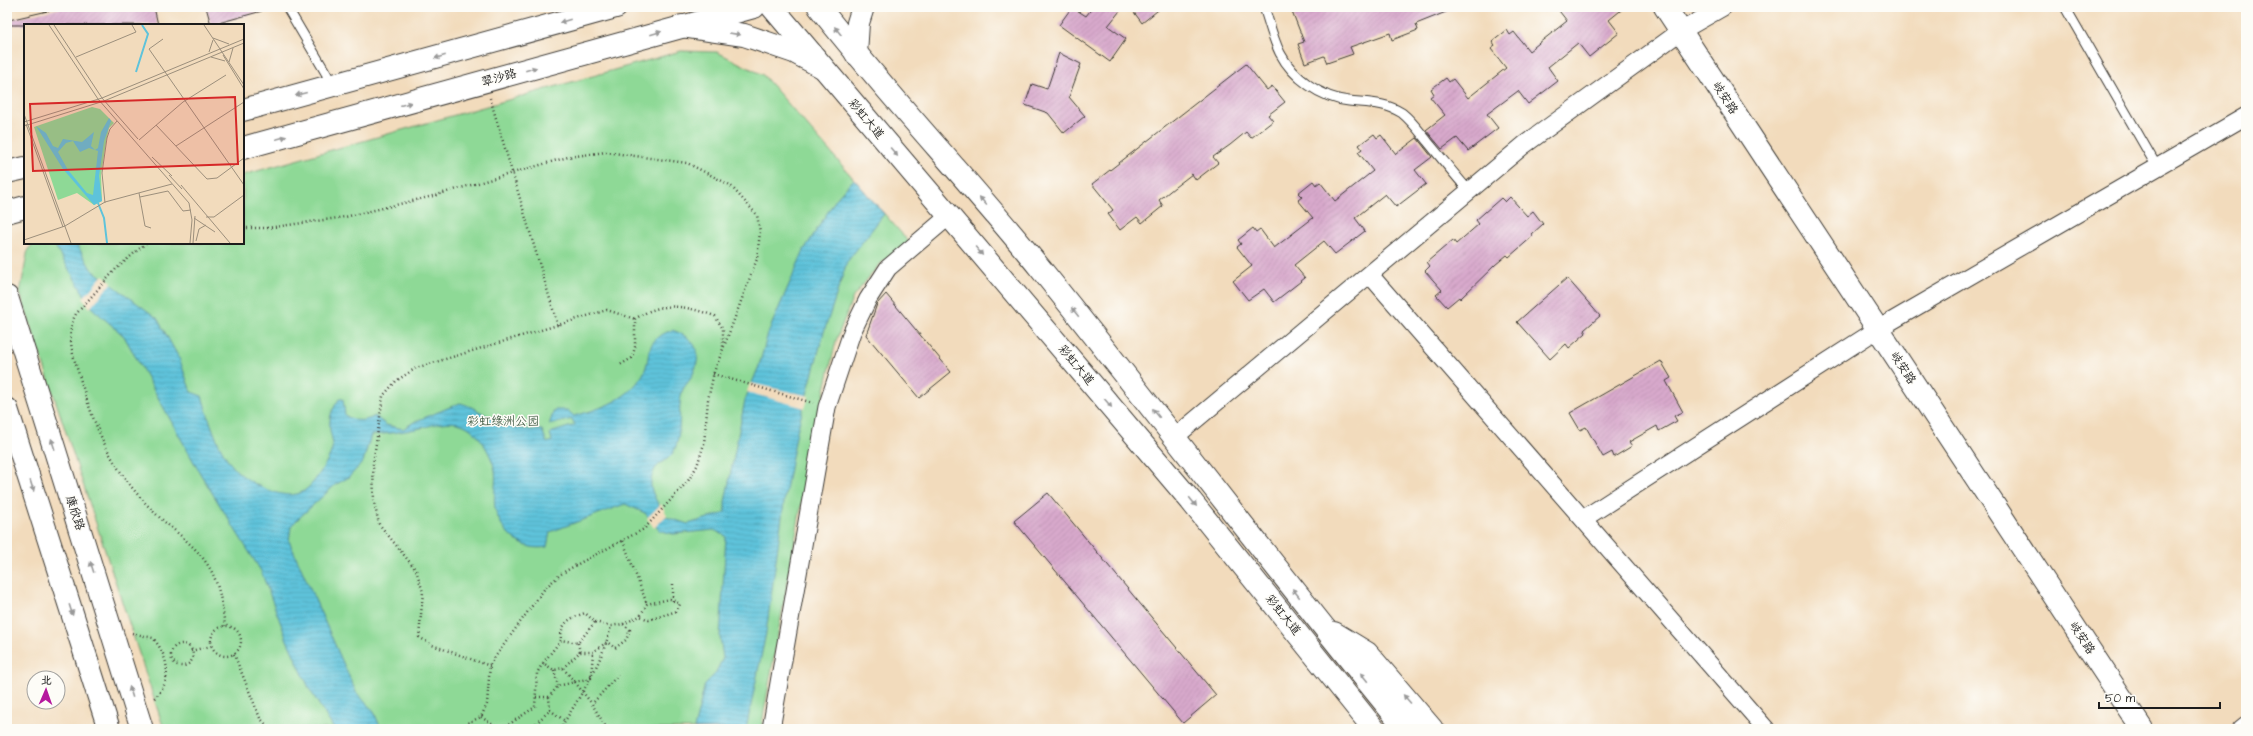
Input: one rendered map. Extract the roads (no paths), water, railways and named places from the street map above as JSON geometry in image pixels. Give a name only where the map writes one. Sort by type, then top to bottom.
[{"type":"main road","points":[[244,110],[616,7]]},
{"type":"main road","name":"翠沙路","points":[[244,148],[754,7]]},
{"type":"main road","name":"彩虹大道","points":[[772,7],[1192,501],[1374,729]]},
{"type":"main road","name":"彩虹大道","points":[[819,7],[856,54],[1038,265],[1320,624],[1406,729]]},
{"type":"main road","points":[[856,54],[858,23],[863,7]]},
{"type":"main road","name":"岐安路","points":[[1665,7],[2142,729]]},
{"type":"main road","points":[[682,26],[744,35],[794,52],[824,68]]},
{"type":"main road","points":[[7,172],[24,168]]},
{"type":"main road","points":[[7,212],[24,208]]},
{"type":"main road","name":"康欣路","points":[[7,297],[140,721]]},
{"type":"main road","points":[[7,409],[109,729]]},
{"type":"main road","points":[[1320,624],[1367,653],[1432,729]]},
{"type":"street","points":[[1175,438],[1524,145],[1681,31],[1723,7]]},
{"type":"street","points":[[1583,519],[1878,329],[2246,116]]},
{"type":"street","points":[[772,729],[827,407],[852,332],[868,299],[888,268],[950,216]]},
{"type":"street","points":[[1370,275],[1766,729]]},
{"type":"street","points":[[2241,729],[2246,725]]},
{"type":"lane","points":[[287,7],[334,85]]},
{"type":"lane","points":[[1264,7],[1280,53],[1292,71],[1308,85],[1327,96],[1348,101],[1371,101],[1387,105],[1402,113],[1414,125],[1469,191]]},
{"type":"lane","points":[[2065,7],[2157,167]]},
{"type":"water","points":[[854,179],[884,214],[847,262],[823,335],[797,431],[785,495],[766,633],[746,729],[694,729],[705,684],[715,674],[723,658],[720,637],[726,536],[714,530],[673,534],[659,530],[645,513],[625,504],[550,532],[547,547],[538,548],[522,544],[509,534],[499,520],[494,502],[495,470],[483,443],[473,431],[467,427],[450,422],[405,431],[371,435],[363,462],[349,477],[335,485],[291,526],[289,541],[356,692],[374,712],[381,729],[334,729],[310,690],[287,640],[261,571],[201,475],[124,336],[93,309],[54,244],[77,244],[91,269],[157,318],[179,358],[191,392],[202,396],[219,445],[230,463],[242,475],[259,486],[288,495],[296,494],[308,488],[318,476],[328,459],[332,447],[330,418],[339,399],[343,399],[345,415],[352,419],[360,420],[375,416],[386,425],[403,429],[414,422],[460,403],[472,407],[509,426],[529,430],[542,430],[547,443],[552,441],[550,433],[575,425],[572,419],[549,425],[554,410],[567,410],[574,416],[600,408],[616,400],[631,390],[643,375],[651,346],[655,341],[661,335],[672,330],[680,333],[687,337],[696,347],[696,368],[682,391],[677,444],[671,455],[655,469],[651,485],[656,500],[666,517],[688,524],[725,513],[725,502],[745,400],[759,366],[768,333],[804,250],[836,199]]},
{"type":"park label","name":"彩虹绿洲公园","points":[[503,421]]}]
